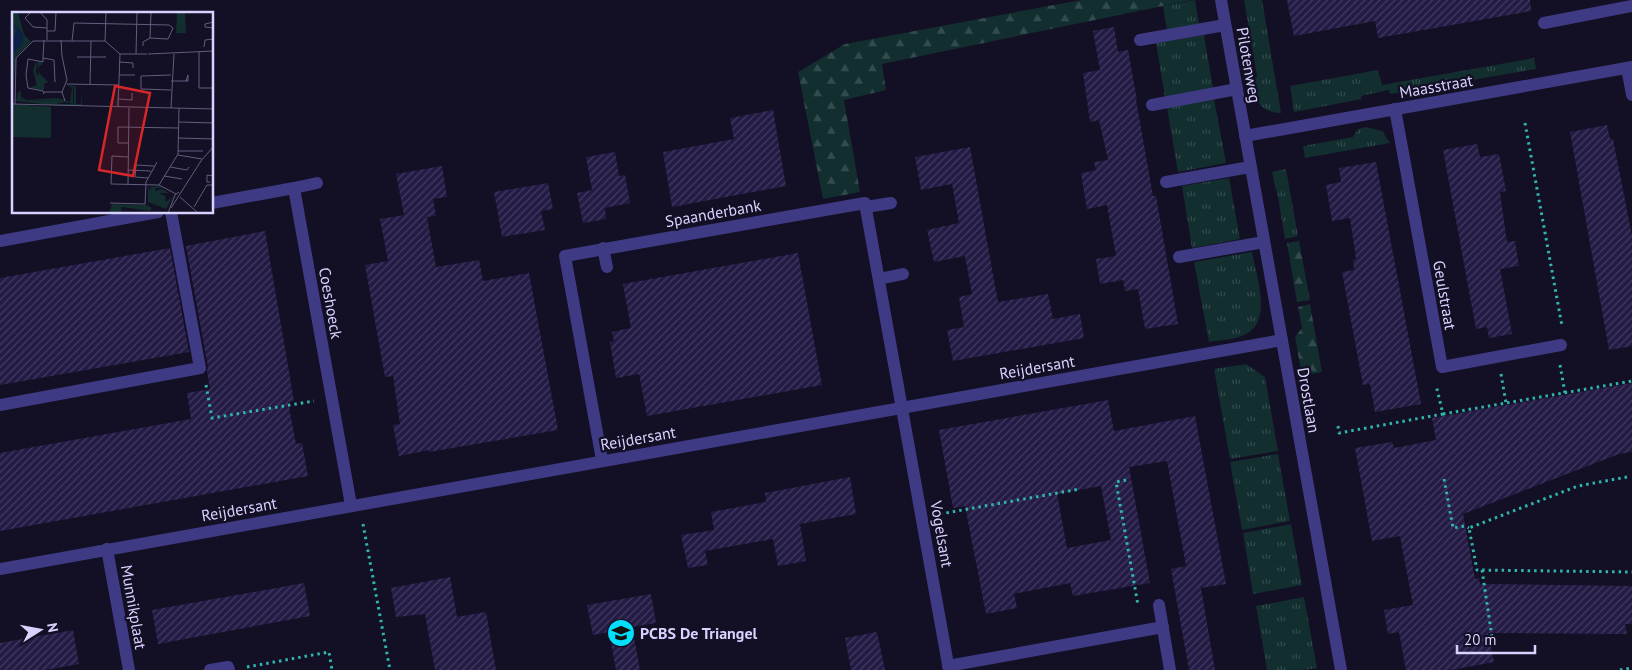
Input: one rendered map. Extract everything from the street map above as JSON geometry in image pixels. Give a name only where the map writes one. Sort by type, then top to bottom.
[{"type":"street","name":"Pilotenweg","points":[[1221,0],[1245,136]]},
{"type":"street","points":[[1544,23],[1632,6]]},
{"type":"street","points":[[1140,40],[1225,26]]},
{"type":"street","points":[[1630,67],[1632,95]]},
{"type":"street","name":"Maasstraat","points":[[1245,136],[1630,67]]},
{"type":"street","points":[[1152,105],[1237,89]]},
{"type":"street","name":"Geulstraat","points":[[1395,109],[1442,367],[1559,351]]},
{"type":"street","name":"Drostlaan","points":[[1245,136],[1341,670]]},
{"type":"street","points":[[1166,182],[1250,167]]},
{"type":"street","points":[[214,203],[317,183]]},
{"type":"street","name":"Coeshoeck","points":[[294,188],[350,505]]},
{"type":"street","name":"Spaanderbank","points":[[602,460],[566,256],[865,202],[866,207]]},
{"type":"street","points":[[891,203],[866,207],[902,407]]},
{"type":"street","points":[[0,240],[147,214]]},
{"type":"street","points":[[0,405],[200,368],[171,214]]},
{"type":"street","points":[[1179,258],[1264,242]]},
{"type":"street","points":[[603,248],[606,267]]},
{"type":"street","points":[[879,279],[903,274]]},
{"type":"street","name":"Reijdersant","points":[[0,569],[1282,340]]},
{"type":"street","name":"Vogelsant","points":[[902,407],[949,668],[1163,627]]},
{"type":"street","name":"Munnikplaat","points":[[107,549],[129,670]]},
{"type":"street","points":[[1159,605],[1170,670]]},
{"type":"street","points":[[210,670],[228,667],[229,670]]},
{"type":"path","points":[[1524,122],[1562,328]]},
{"type":"path","points":[[1559,351],[1565,393]]},
{"type":"path","points":[[1435,377],[1443,414]]},
{"type":"path","points":[[1338,426],[1339,433],[1632,381]]},
{"type":"path","points":[[1503,385],[1506,404]]},
{"type":"path","points":[[206,386],[212,418],[307,402]]},
{"type":"path","points":[[1444,480],[1453,528],[1465,526],[1469,528],[1578,486],[1627,477]]},
{"type":"path","points":[[1126,480],[1116,482],[1138,608]]},
{"type":"path","points":[[930,515],[1080,488]]},
{"type":"path","points":[[362,520],[390,670]]},
{"type":"path","points":[[1469,528],[1477,570],[1632,572]]},
{"type":"path","points":[[1482,570],[1493,644]]},
{"type":"path","points":[[244,667],[329,652],[332,670]]},
{"type":"path","points":[[1620,670],[1632,668]]},
{"type":"green space","points":[[1081,0],[1192,0],[882,64],[886,90],[844,100],[860,192],[823,199],[798,72],[845,44]]},
{"type":"green space","points":[[1195,0],[1199,24],[1167,30],[1163,6]]},
{"type":"green space","points":[[1244,0],[1262,0],[1281,113],[1269,111],[1260,105],[1250,85],[1257,76]]},
{"type":"green space","points":[[1204,35],[1213,88],[1165,97],[1156,43]]},
{"type":"green space","points":[[1534,58],[1536,69],[1390,94],[1389,90],[1361,96],[1362,99],[1294,112],[1290,86],[1378,70],[1382,85]]},
{"type":"green space","points":[[1214,99],[1226,163],[1178,172],[1167,108]]},
{"type":"green space","points":[[1366,127],[1382,131],[1390,143],[1305,158],[1303,146],[1353,137],[1358,129]]},
{"type":"green space","points":[[1286,169],[1298,236],[1285,239],[1272,172]]},
{"type":"green space","points":[[1229,178],[1240,239],[1192,248],[1182,186]]},
{"type":"green space","points":[[1299,241],[1310,300],[1297,302],[1287,243]]},
{"type":"green space","points":[[1252,252],[1261,298],[1258,320],[1253,329],[1240,337],[1209,342],[1194,262]]},
{"type":"green space","points":[[1310,304],[1322,372],[1302,376],[1295,337],[1302,328],[1298,307]]},
{"type":"green space","points":[[1246,364],[1265,377],[1278,451],[1230,459],[1214,369]]},
{"type":"green space","points":[[1278,454],[1290,521],[1242,530],[1230,462]]},
{"type":"green space","points":[[1291,524],[1302,585],[1253,594],[1243,533]]},
{"type":"green space","points":[[1304,597],[1317,668],[1267,670],[1256,606]]},
{"type":"building","points":[[1287,0],[1530,0],[1531,11],[1378,38],[1375,21],[1294,36]]},
{"type":"building","points":[[1114,27],[1118,52],[1128,50],[1153,196],[1156,196],[1178,324],[1145,329],[1138,289],[1125,291],[1123,280],[1100,284],[1096,259],[1116,256],[1107,205],[1087,209],[1081,173],[1096,170],[1094,162],[1108,160],[1099,120],[1090,122],[1083,73],[1100,70],[1093,31]]},
{"type":"building","points":[[773,110],[786,186],[672,207],[663,152],[734,139],[730,118]]},
{"type":"building","points":[[1607,125],[1610,139],[1613,139],[1632,236],[1632,346],[1609,350],[1570,132]]},
{"type":"building","points":[[1477,144],[1480,157],[1499,154],[1506,191],[1500,192],[1507,242],[1515,241],[1519,266],[1500,269],[1512,334],[1489,338],[1487,327],[1476,329],[1443,150]]},
{"type":"building","points":[[970,147],[998,302],[1048,294],[1053,319],[1080,314],[1084,338],[953,361],[947,330],[964,327],[959,297],[972,294],[965,256],[934,262],[927,230],[959,223],[952,184],[921,190],[915,157]]},
{"type":"building","points":[[615,152],[619,176],[625,175],[630,203],[605,208],[606,219],[583,223],[577,193],[592,190],[586,157]]},
{"type":"building","points":[[1376,162],[1421,404],[1375,412],[1370,384],[1363,385],[1342,272],[1354,270],[1353,260],[1356,259],[1350,218],[1332,221],[1326,185],[1341,182],[1339,168]]},
{"type":"building","points":[[442,166],[447,197],[433,199],[436,216],[427,217],[436,267],[479,260],[483,281],[529,273],[558,430],[399,456],[393,425],[400,424],[393,376],[385,377],[365,265],[388,261],[380,219],[404,215],[396,174]]},
{"type":"building","points":[[548,183],[553,209],[541,211],[545,230],[502,237],[494,192]]},
{"type":"building","points":[[265,231],[294,401],[288,402],[296,444],[302,443],[308,476],[0,531],[0,453],[191,419],[187,393],[210,389],[208,367],[186,246]]},
{"type":"building","points":[[170,248],[189,352],[0,385],[0,278]]},
{"type":"building","points":[[798,253],[822,385],[647,416],[639,374],[616,378],[610,342],[614,341],[612,332],[631,328],[623,284]]},
{"type":"building","points":[[1632,383],[1632,452],[1619,454],[1463,514],[1475,579],[1479,578],[1480,584],[1632,586],[1632,624],[1625,624],[1627,634],[1488,633],[1494,662],[1451,670],[1406,670],[1399,632],[1388,634],[1384,610],[1413,605],[1400,536],[1372,541],[1355,448],[1392,442],[1394,448],[1436,440],[1432,418]]},
{"type":"building","points":[[1108,400],[1114,431],[1195,416],[1226,584],[1201,588],[1215,670],[1189,670],[1171,569],[1186,566],[1167,461],[1129,467],[1150,583],[1073,596],[1070,583],[1014,594],[1017,608],[986,614],[965,506],[953,508],[939,430]],"holes":[[[1101,486],[1111,540],[1067,548],[1057,494]]]},
{"type":"building","points":[[850,477],[856,514],[800,524],[806,561],[778,566],[773,539],[705,551],[708,565],[688,568],[681,535],[714,530],[711,512],[766,502],[765,493]]},
{"type":"building","points":[[450,577],[457,617],[486,612],[496,670],[435,670],[425,614],[396,617],[391,588]]},
{"type":"building","points":[[304,583],[310,616],[158,644],[152,610]]},
{"type":"building","name":"PCBS De Triangel","points":[[651,594],[656,623],[632,627],[640,670],[616,670],[609,632],[593,635],[587,605]]},
{"type":"building","points":[[73,630],[79,664],[45,670],[0,670],[0,643]]},
{"type":"building","points":[[877,632],[885,670],[851,670],[845,638]]},
{"type":"place","name":"PCBS De Triangel","points":[[621,633]]}]
